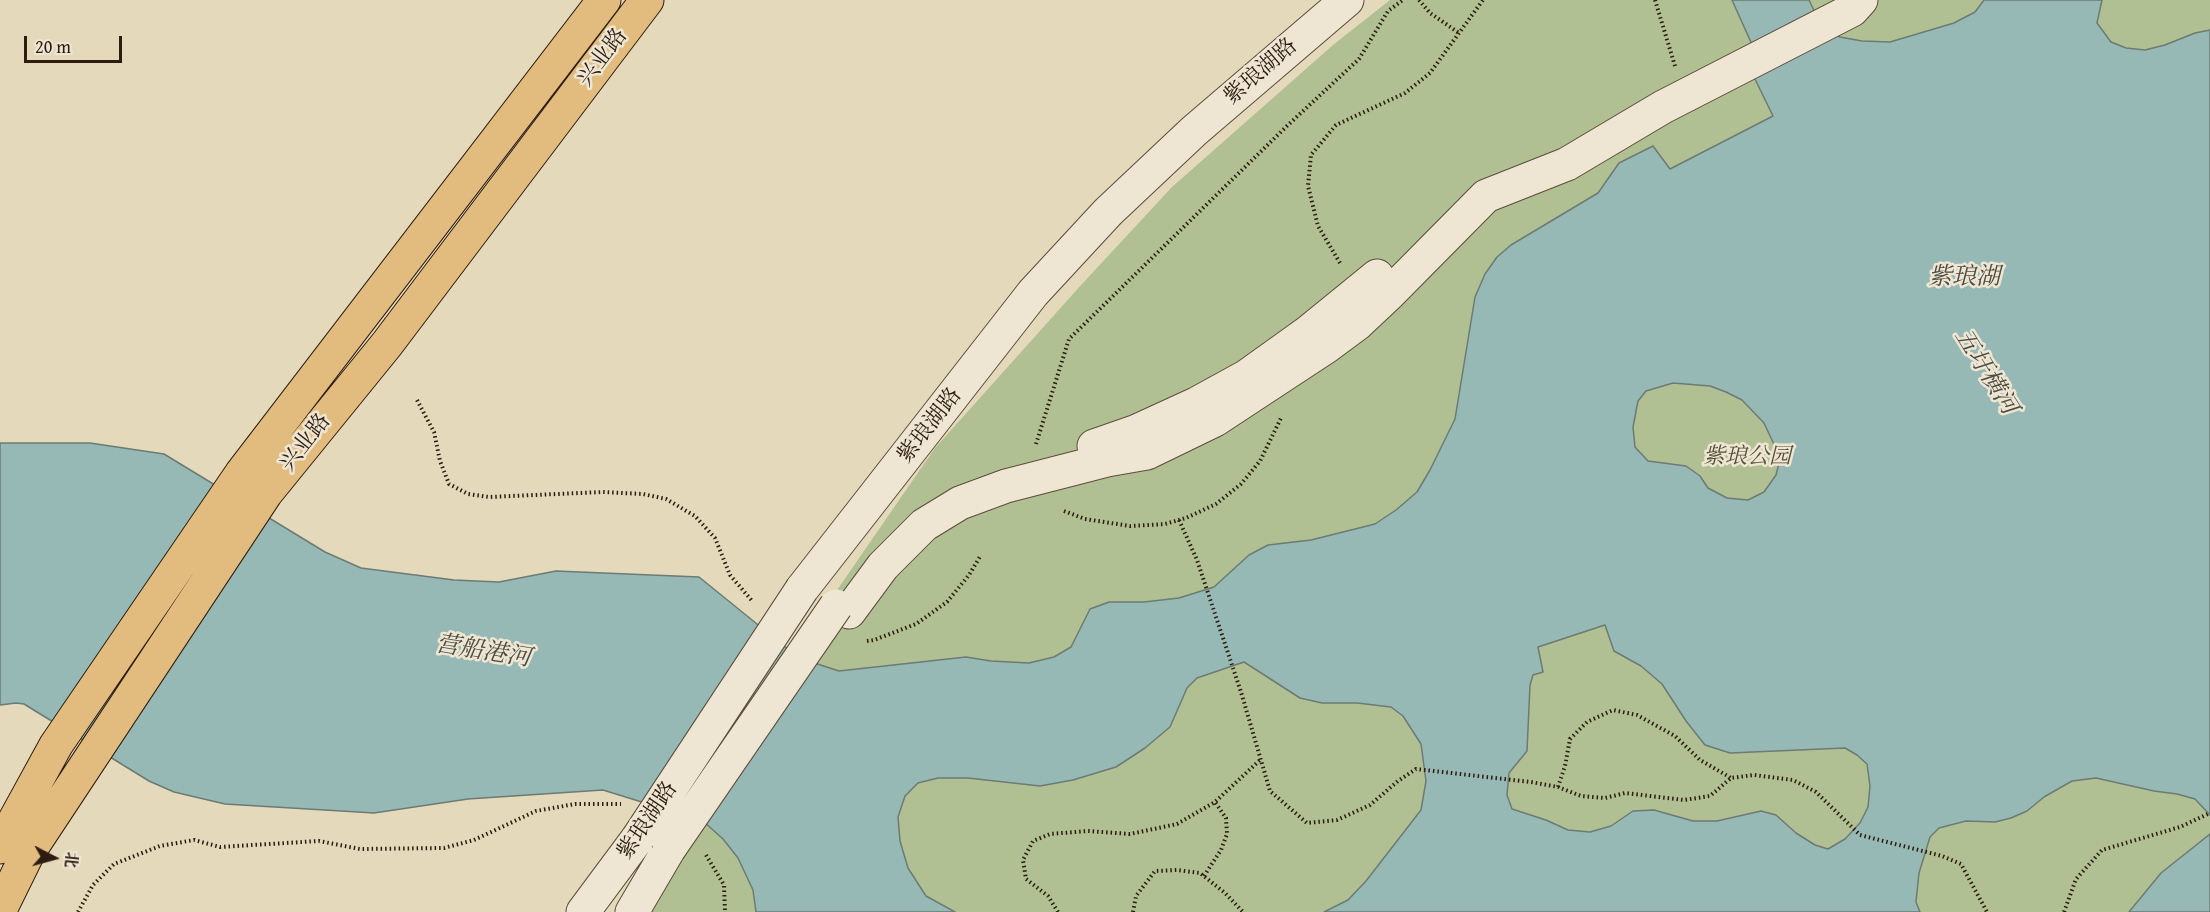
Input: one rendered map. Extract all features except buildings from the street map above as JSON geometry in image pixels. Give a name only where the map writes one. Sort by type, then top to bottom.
[{"type":"main road","name":"兴业路","points":[[0,847],[56,745],[241,474],[604,0]]},
{"type":"main road","name":"兴业路","points":[[0,910],[28,853],[266,493],[387,345],[647,0]]},
{"type":"street","name":"紫琅湖路","points":[[583,912],[638,838],[802,589],[1040,285],[1108,212],[1194,131],[1347,0]]},
{"type":"street","points":[[842,609],[924,525],[960,503],[1006,486],[1107,460],[1147,453],[1215,420],[1326,347],[1356,324],[1486,196],[1567,164],[1750,55],[1853,3]]},
{"type":"street","points":[[649,912],[685,850],[842,609],[873,557],[909,520],[934,501],[976,482],[1028,464],[1087,449],[1137,431],[1196,404],[1247,376],[1364,289],[1481,177],[1557,148],[1680,79],[1750,55]]},
{"type":"street","points":[[632,912],[685,850]]},
{"type":"path","points":[[1028,464],[1069,339],[1279,133],[1359,58],[1388,11],[1403,0]]},
{"type":"path","points":[[1419,0],[1430,13],[1459,33]]},
{"type":"path","points":[[1364,289],[1341,264],[1318,226],[1308,186],[1311,154],[1335,125],[1405,93],[1430,73],[1484,0]]},
{"type":"path","points":[[1655,0],[1680,79]]},
{"type":"path","points":[[1064,511],[1085,519],[1130,526],[1165,524],[1216,504],[1241,484],[1260,461],[1278,427],[1289,399],[1292,370]]},
{"type":"path","points":[[417,400],[434,432],[440,461],[449,484],[468,494],[489,497],[603,492],[643,494],[666,499],[695,516],[715,538],[730,575],[755,603]]},
{"type":"path","points":[[1179,520],[1197,561],[1270,791],[1307,822],[1337,820],[1370,805],[1416,769],[1531,782],[1558,787],[1581,796],[1605,798],[1625,793],[1684,800],[1710,796],[1731,778],[1754,775],[1793,780],[1816,792],[1860,835],[1942,856],[1961,864],[1986,912]]},
{"type":"path","points":[[864,641],[874,640],[916,624],[948,602],[981,555]]},
{"type":"path","points":[[1558,787],[1570,739],[1587,722],[1613,710],[1637,715],[1675,736],[1700,760],[1731,778]]},
{"type":"path","points":[[1058,912],[1048,896],[1026,879],[1023,860],[1033,842],[1050,834],[1088,831],[1130,834],[1177,824],[1215,802],[1260,759]]},
{"type":"path","points":[[1204,876],[1221,850],[1227,834],[1226,818],[1215,802]]},
{"type":"path","points":[[78,912],[93,885],[114,864],[160,846],[194,840],[220,847],[319,841],[360,849],[444,848],[474,840],[536,811],[575,804],[622,804]]},
{"type":"path","points":[[2064,912],[2076,879],[2102,850],[2180,827],[2210,813]]},
{"type":"path","points":[[685,850],[724,885],[725,912]]},
{"type":"path","points":[[1134,912],[1136,896],[1155,870],[1200,873],[1225,893],[1243,912]]},
{"type":"green space","name":"紫琅公园","points":[[1390,0],[2210,0],[2210,912],[615,912],[935,448],[1172,187],[1333,45]]},
{"type":"water","name":"紫琅湖","points":[[1732,0],[1809,0],[1825,34],[1828,32],[1862,41],[1890,42],[1954,23],[1975,12],[1984,0],[2102,0],[2097,23],[2111,42],[2126,48],[2145,50],[2210,30],[2210,815],[2195,799],[2177,794],[2096,778],[2072,781],[2044,797],[2027,811],[2011,818],[1995,822],[1966,821],[1939,828],[1930,837],[1919,873],[1916,902],[1920,912],[1324,912],[1348,900],[1366,881],[1421,810],[1426,781],[1421,744],[1403,716],[1391,707],[1357,703],[1322,703],[1300,698],[1244,662],[1197,678],[1187,688],[1170,727],[1145,748],[1116,767],[1073,780],[1040,786],[968,778],[938,778],[918,783],[905,796],[898,817],[900,841],[908,868],[926,896],[955,912],[756,912],[753,890],[738,858],[723,839],[703,821],[603,790],[468,799],[374,813],[225,804],[174,792],[149,781],[24,704],[0,705],[0,443],[90,443],[164,454],[325,552],[361,568],[454,580],[499,582],[556,571],[699,577],[799,658],[839,671],[966,657],[1029,663],[1054,657],[1071,647],[1090,609],[1109,602],[1144,602],[1179,598],[1214,587],[1249,555],[1268,545],[1311,540],[1375,524],[1396,510],[1417,492],[1455,419],[1475,297],[1485,274],[1497,257],[1511,245],[1598,193],[1619,163],[1653,146],[1670,169],[1773,116],[1753,75],[1763,69]],"holes":[[[1673,383],[1710,386],[1726,392],[1742,400],[1764,423],[1778,453],[1779,463],[1776,475],[1764,492],[1748,500],[1727,498],[1708,488],[1700,476],[1686,466],[1648,461],[1635,447],[1633,427],[1638,401],[1646,391]],[[1605,625],[1614,651],[1641,666],[1662,684],[1705,745],[1730,753],[1845,748],[1857,755],[1867,764],[1870,786],[1868,807],[1860,823],[1845,839],[1828,849],[1815,845],[1796,833],[1776,815],[1761,811],[1717,821],[1693,821],[1654,810],[1633,811],[1611,826],[1590,832],[1568,830],[1512,809],[1507,795],[1509,773],[1527,751],[1530,685],[1533,675],[1543,672],[1538,647]]]},
{"type":"water","points":[[2210,834],[2210,912],[2129,912],[2161,873]]},
{"type":"water label","name":"五圩横河","points":[[1985,372]]},
{"type":"water label","name":"营船港河","points":[[483,652]]}]
